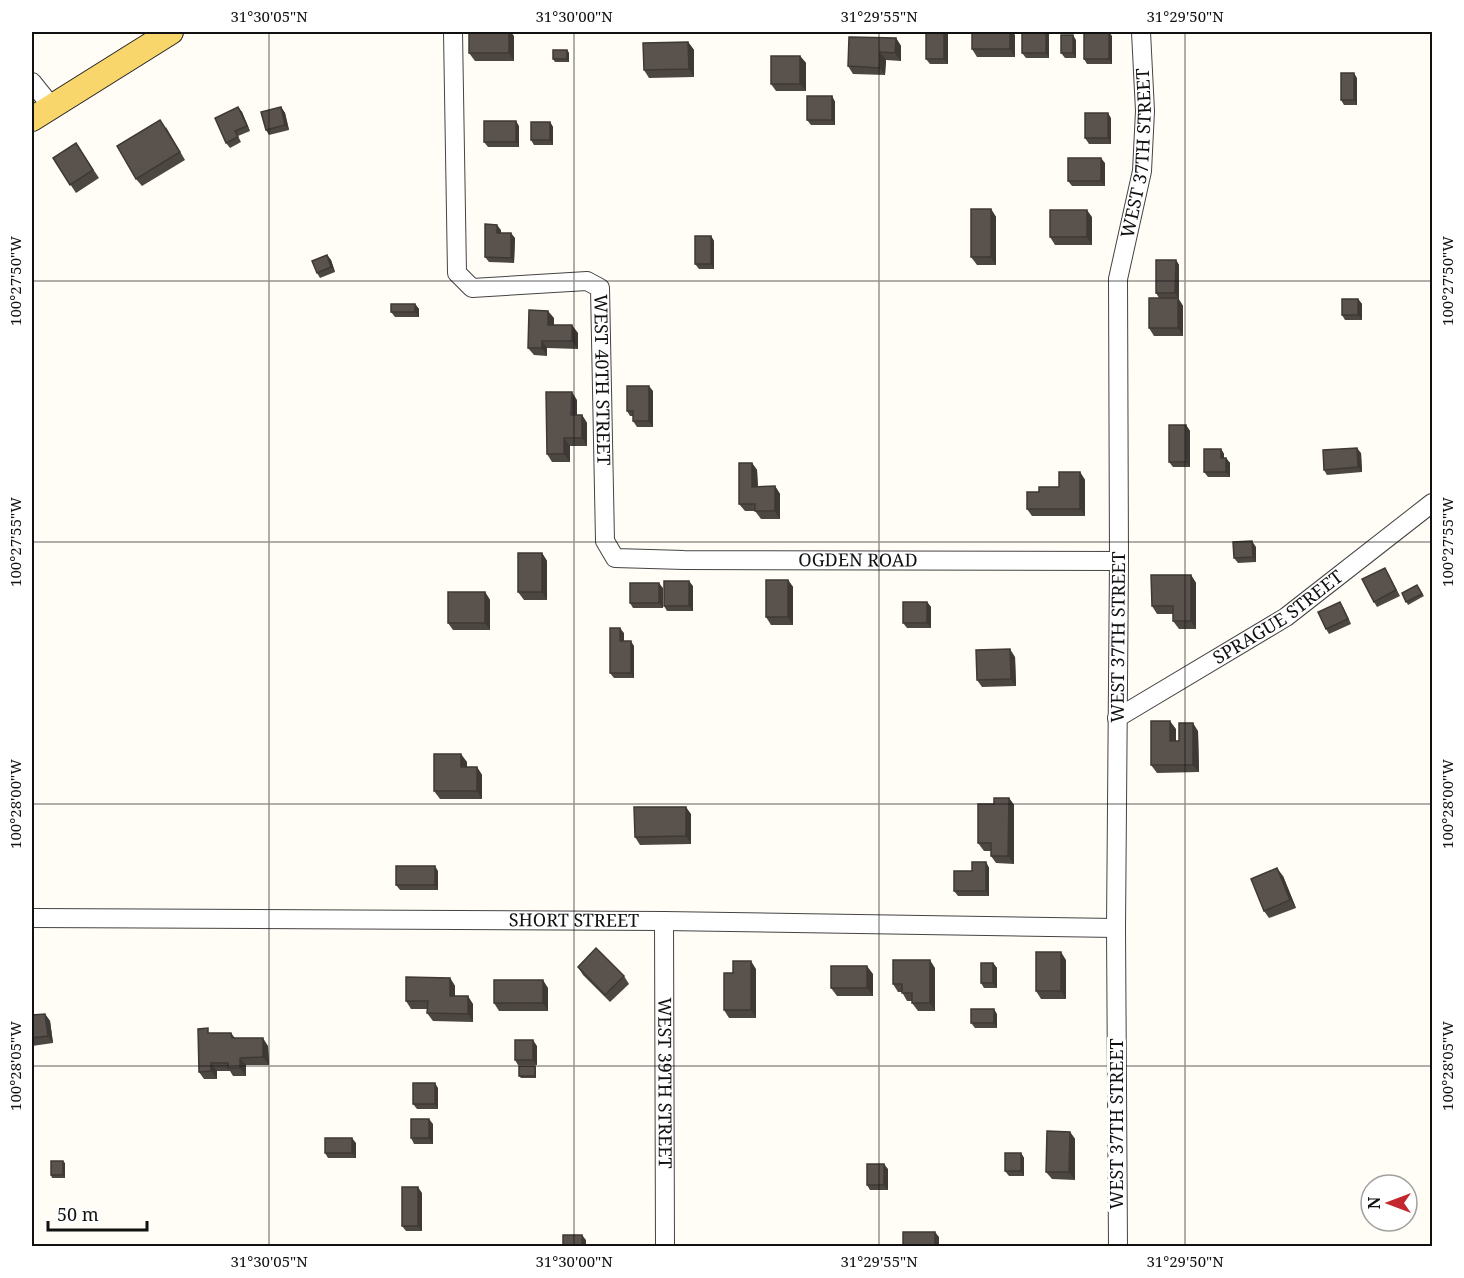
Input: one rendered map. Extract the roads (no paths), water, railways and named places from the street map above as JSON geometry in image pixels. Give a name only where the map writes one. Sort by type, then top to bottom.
[{"type":"main road","points":[[32,119],[171,32]]},
{"type":"street","name":"WEST 40TH STREET","points":[[453,32],[458,273],[472,288],[587,281],[600,288],[605,541]]},
{"type":"street","name":"WEST 37TH STREET","points":[[1118,1246],[1116,928],[1119,561],[1118,279],[1142,171],[1144,111],[1141,32]]},
{"type":"street","points":[[32,82],[52,107]]},
{"type":"street","name":"SPRAGUE STREET","points":[[1117,718],[1286,617],[1432,503]]},
{"type":"street","name":"OGDEN ROAD","points":[[605,541],[615,558],[1119,561]]},
{"type":"street","name":"SHORT STREET","points":[[32,918],[664,921],[1116,928]]},
{"type":"street","name":"WEST 39TH STREET","points":[[664,921],[664,1246]]}]
